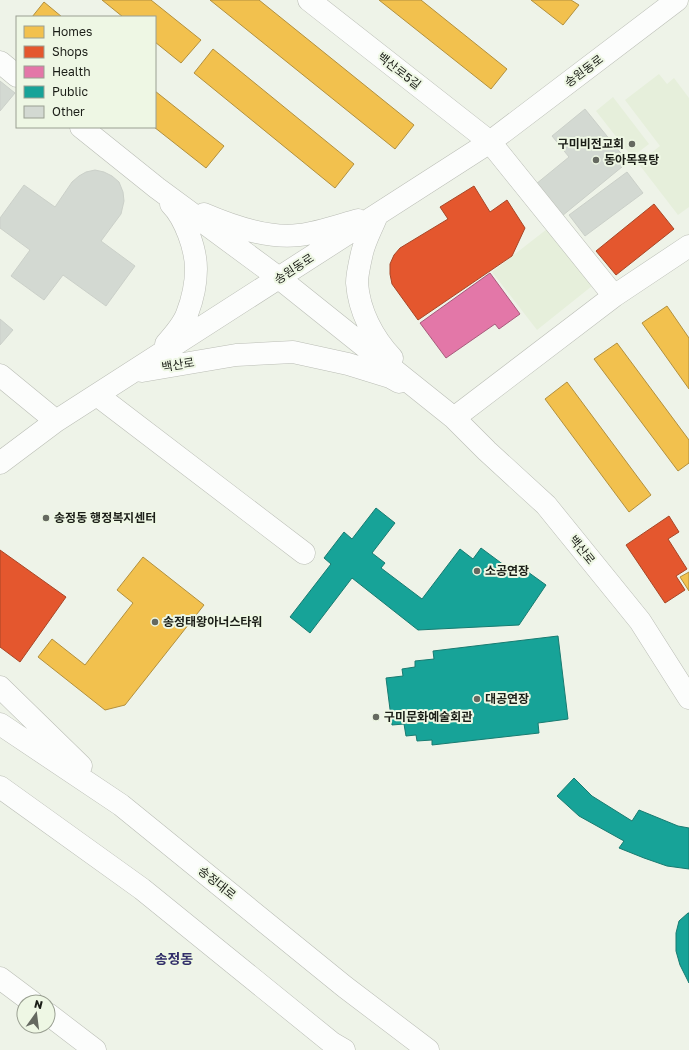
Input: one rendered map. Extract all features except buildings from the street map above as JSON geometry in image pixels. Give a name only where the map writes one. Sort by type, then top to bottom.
[{"type":"street","name":"백산로5길","points":[[309,0],[490,142]]},
{"type":"street","name":"송원동로","points":[[2,463],[56,421],[490,142],[676,0]]},
{"type":"street","points":[[0,62],[16,75]]},
{"type":"street","name":"백산로","points":[[82,128],[157,188],[279,278],[454,418],[487,451],[546,505],[640,621],[689,698]]},
{"type":"street","points":[[490,142],[614,296]]},
{"type":"street","name":"백산로","points":[[157,188],[198,212],[218,220],[268,234],[298,235],[377,216]]},
{"type":"street","name":"백산로","points":[[132,372],[164,347],[178,330],[187,315],[193,291],[196,269],[193,251],[185,227],[176,209],[157,188]]},
{"type":"street","name":"백산로","points":[[377,216],[362,252],[357,282],[360,302],[368,325],[384,349],[432,400]]},
{"type":"street","points":[[454,418],[614,296],[689,246]]},
{"type":"street","name":"백산로","points":[[132,372],[236,355],[293,352],[348,364],[390,377],[432,400]]},
{"type":"street","points":[[0,375],[56,421]]},
{"type":"street","points":[[97,395],[304,553]]},
{"type":"street","points":[[0,687],[121,805]]},
{"type":"street","name":"송정대로","points":[[0,724],[121,805],[345,987],[428,1050]]},
{"type":"street","points":[[0,787],[142,889],[334,1048]]},
{"type":"street","points":[[0,978],[21,994]]},
{"type":"street","points":[[56,1020],[95,1050]]},
{"type":"shaded area","points":[[659,74],[667,84],[674,78],[689,98],[689,207],[678,215],[638,163],[660,146],[625,100]]},
{"type":"shaded area","points":[[613,97],[649,144],[632,157],[596,111]]},
{"type":"shaded area","points":[[547,229],[592,286],[537,330],[492,272]]},
{"type":"place","name":"구미비전교회","points":[[632,144]]},
{"type":"place","name":"동아목욕탕","points":[[596,160]]},
{"type":"place","name":"송정동 행정복지센터","points":[[46,518]]},
{"type":"place","name":"소공연장","points":[[477,571]]},
{"type":"place","name":"송정태왕아너스타워","points":[[155,622]]},
{"type":"place","name":"대공연장","points":[[477,699]]},
{"type":"place","name":"구미문화예술회관","points":[[376,717]]},
{"type":"district","name":"송정동","points":[[174,959]]}]
